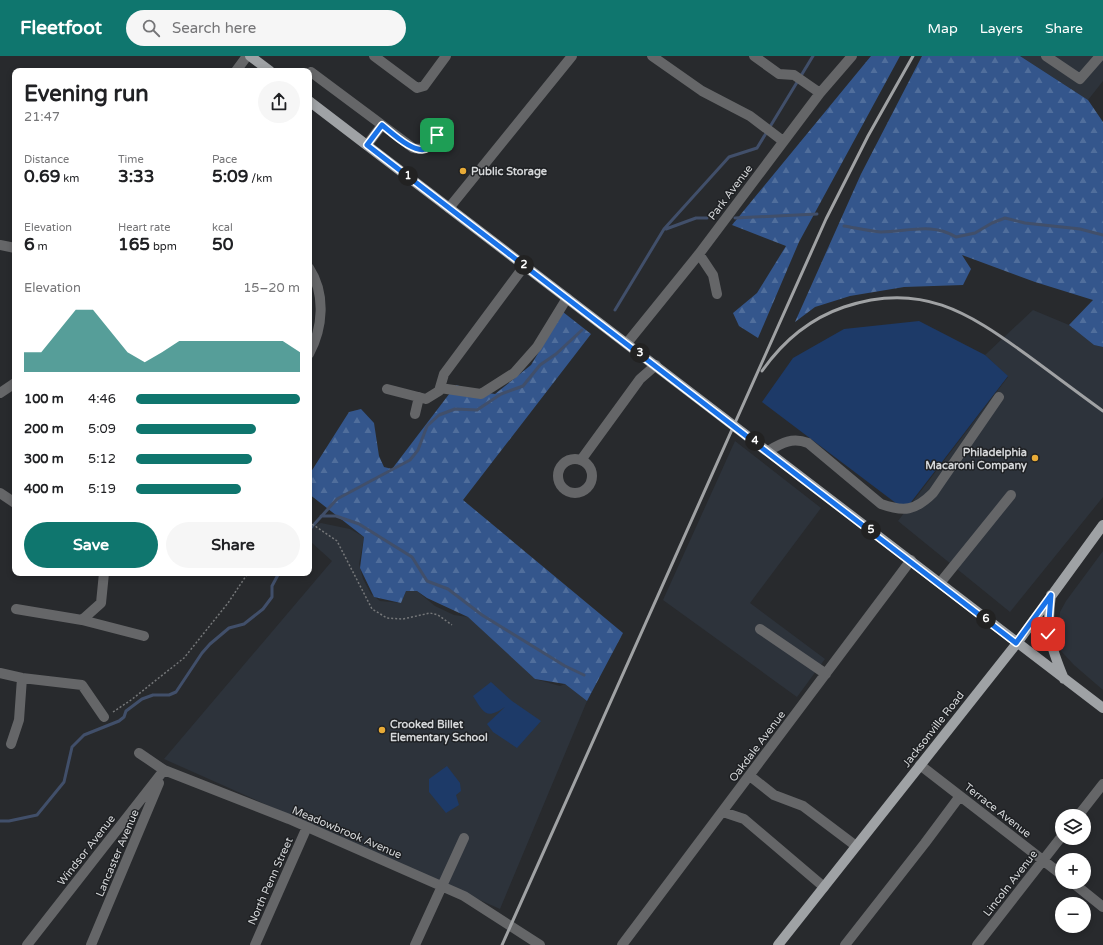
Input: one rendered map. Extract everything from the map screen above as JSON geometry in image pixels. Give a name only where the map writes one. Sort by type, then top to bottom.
[{"type":"main road","points":[[250,56],[266,68]]},
{"type":"main road","points":[[312,103],[911,560],[1016,643],[1103,708]]},
{"type":"main road","name":"Jacksonville Road","points":[[778,945],[1016,643],[1103,525]]},
{"type":"main road","points":[[1051,595],[1048,634],[1053,652],[1064,679]]},
{"type":"street","points":[[238,68],[247,56]]},
{"type":"street","points":[[374,56],[417,88],[424,86],[446,56]]},
{"type":"street","points":[[449,208],[572,56]]},
{"type":"street","points":[[652,56],[702,91],[750,116],[783,141]]},
{"type":"street","points":[[754,56],[779,74],[794,75],[820,93]]},
{"type":"street","name":"Park Avenue","points":[[627,343],[699,254],[820,93],[852,56]]},
{"type":"street","points":[[1046,56],[1080,79],[1100,56]]},
{"type":"street","points":[[312,73],[413,148],[421,150],[428,148],[437,135]]},
{"type":"street","points":[[367,145],[382,125]]},
{"type":"street","points":[[0,245],[12,247]]},
{"type":"street","points":[[699,254],[713,275],[717,294]]},
{"type":"street","points":[[387,389],[426,399],[439,391],[444,374],[525,265]]},
{"type":"street","points":[[312,273],[320,297],[320,319],[316,340],[312,348]]},
{"type":"street","points":[[440,388],[481,394],[514,374],[537,347],[567,298]]},
{"type":"street","points":[[581,460],[640,379],[656,365]]},
{"type":"street","points":[[0,393],[12,385]]},
{"type":"street","points":[[414,414],[419,397]]},
{"type":"street","points":[[768,451],[791,440],[797,439],[808,443],[881,504],[894,508],[909,509],[922,504],[933,493],[999,397]]},
{"type":"street","points":[[0,493],[12,501]]},
{"type":"street","points":[[940,583],[1011,495]]},
{"type":"street","name":"Oakdale Avenue","points":[[622,945],[911,560]]},
{"type":"street","points":[[82,620],[101,603],[104,576]]},
{"type":"street","points":[[16,609],[82,620],[144,636]]},
{"type":"street","points":[[760,630],[826,674]]},
{"type":"street","points":[[0,673],[22,678],[82,686],[104,717]]},
{"type":"street","points":[[10,744],[19,720],[22,678]]},
{"type":"street","name":"Meadowbrook Avenue","points":[[138,753],[164,770],[307,827],[464,896],[492,912],[540,945]]},
{"type":"street","name":"Terrace Avenue","points":[[920,765],[1055,869]]},
{"type":"street","name":"Windsor Avenue","points":[[27,945],[164,770]]},
{"type":"street","name":"Lancaster Avenue","points":[[91,945],[164,770]]},
{"type":"street","points":[[750,776],[774,795],[803,806],[856,846]]},
{"type":"street","points":[[1083,809],[1103,784]]},
{"type":"street","points":[[845,945],[960,796]]},
{"type":"street","points":[[723,812],[744,819],[824,887]]},
{"type":"street","name":"North Penn Street","points":[[255,945],[307,827]]},
{"type":"street","points":[[414,945],[464,838]]},
{"type":"street","name":"Lincoln Avenue","points":[[977,945],[1055,845]]},
{"type":"street","points":[[1081,889],[1103,907]]},
{"type":"path","points":[[312,524],[320,531],[337,540],[372,609],[387,618],[404,619],[430,612],[438,615],[452,625]]},
{"type":"path","points":[[104,717],[131,700],[184,658],[228,603],[246,576]]},
{"type":"shaded area","points":[[1020,56],[1103,56],[1103,81],[1088,100]]},
{"type":"shaded area","points":[[1033,310],[1069,325],[1094,345],[1103,347],[1103,497],[1010,612],[898,521],[1008,377],[985,355]]},
{"type":"shaded area","points":[[919,321],[985,355],[1008,376],[905,510],[762,402],[793,358],[844,329]]},
{"type":"shaded area","points":[[735,441],[821,508],[750,603],[825,659],[797,697],[663,600]]},
{"type":"shaded area","name":"Crooked Billet Elementary School","points":[[321,523],[350,529],[364,537],[359,564],[363,579],[371,594],[380,601],[401,603],[406,591],[417,591],[435,606],[454,615],[468,617],[481,626],[535,679],[560,686],[565,684],[587,701],[500,909],[164,759],[332,561],[312,543],[312,526]]},
{"type":"shaded area","points":[[1103,551],[1103,690],[1074,665],[1061,651],[1059,624],[1060,612],[1066,601]]},
{"type":"shaded area","points":[[491,682],[512,701],[541,721],[517,748],[493,732],[487,724],[505,707],[494,713],[486,713],[473,696]]},
{"type":"shaded area","points":[[447,766],[460,783],[461,791],[456,795],[459,805],[446,813],[429,792],[429,779]]},
{"type":"green space","points":[[871,56],[900,56],[799,242],[758,338],[739,326],[733,313],[757,293],[786,246],[732,225]]},
{"type":"green space","points":[[922,56],[1020,56],[1088,100],[1103,122],[1103,347],[1094,345],[1069,325],[1093,300],[1035,282],[962,255],[971,269],[963,285],[904,287],[850,296],[815,307],[795,322],[861,174]]},
{"type":"green space","points":[[563,312],[591,334],[463,500],[623,633],[587,701],[565,684],[535,679],[468,617],[427,598],[417,591],[406,591],[401,603],[374,597],[360,568],[364,537],[312,496],[312,470],[349,412],[361,409],[374,423],[379,456],[384,467],[392,469],[456,385],[480,392],[495,394],[531,365]]},
{"type":"waterway","points":[[615,310],[664,229],[729,157],[757,148],[813,56]]},
{"type":"waterway","points":[[735,218],[817,214]]},
{"type":"waterway","points":[[666,229],[696,218],[707,218]]},
{"type":"waterway","points":[[844,226],[881,232],[929,229],[947,232],[956,237],[975,233],[992,223],[1005,218],[1025,223],[1080,229],[1103,235]]},
{"type":"waterway","points":[[312,527],[337,499],[410,460],[418,450],[427,426],[439,415],[455,409],[477,410],[501,394],[523,386],[540,365],[556,354],[582,330]]},
{"type":"waterway","points":[[321,516],[336,516],[359,524],[412,557],[427,581],[448,589],[482,615],[565,666],[584,675]]},
{"type":"waterway","points":[[0,821],[9,821],[37,815],[64,782],[72,747],[84,735],[119,721],[124,717],[126,711],[142,699],[153,695],[169,695],[176,692],[202,653],[210,644],[229,628],[244,624],[263,609],[272,597],[272,586],[277,576]]},
{"type":"railway","points":[[502,945],[826,219],[868,136],[913,56]]},
{"type":"railway","points":[[762,371],[779,350],[798,332],[831,312],[871,300],[896,297],[920,299],[942,305],[963,314],[984,326],[1027,355],[1103,411]]},
{"type":"place","name":"Public Storage","points":[[463,171]]},
{"type":"place","name":"Philadelphia Macaroni Company","points":[[1035,458]]},
{"type":"place","name":"Crooked Billet Elementary School","points":[[382,730]]},
{"type":"route","points":[[437,135],[428,148],[421,150],[413,148],[382,125],[367,145],[911,560],[1016,643],[1051,595],[1048,634]]}]
